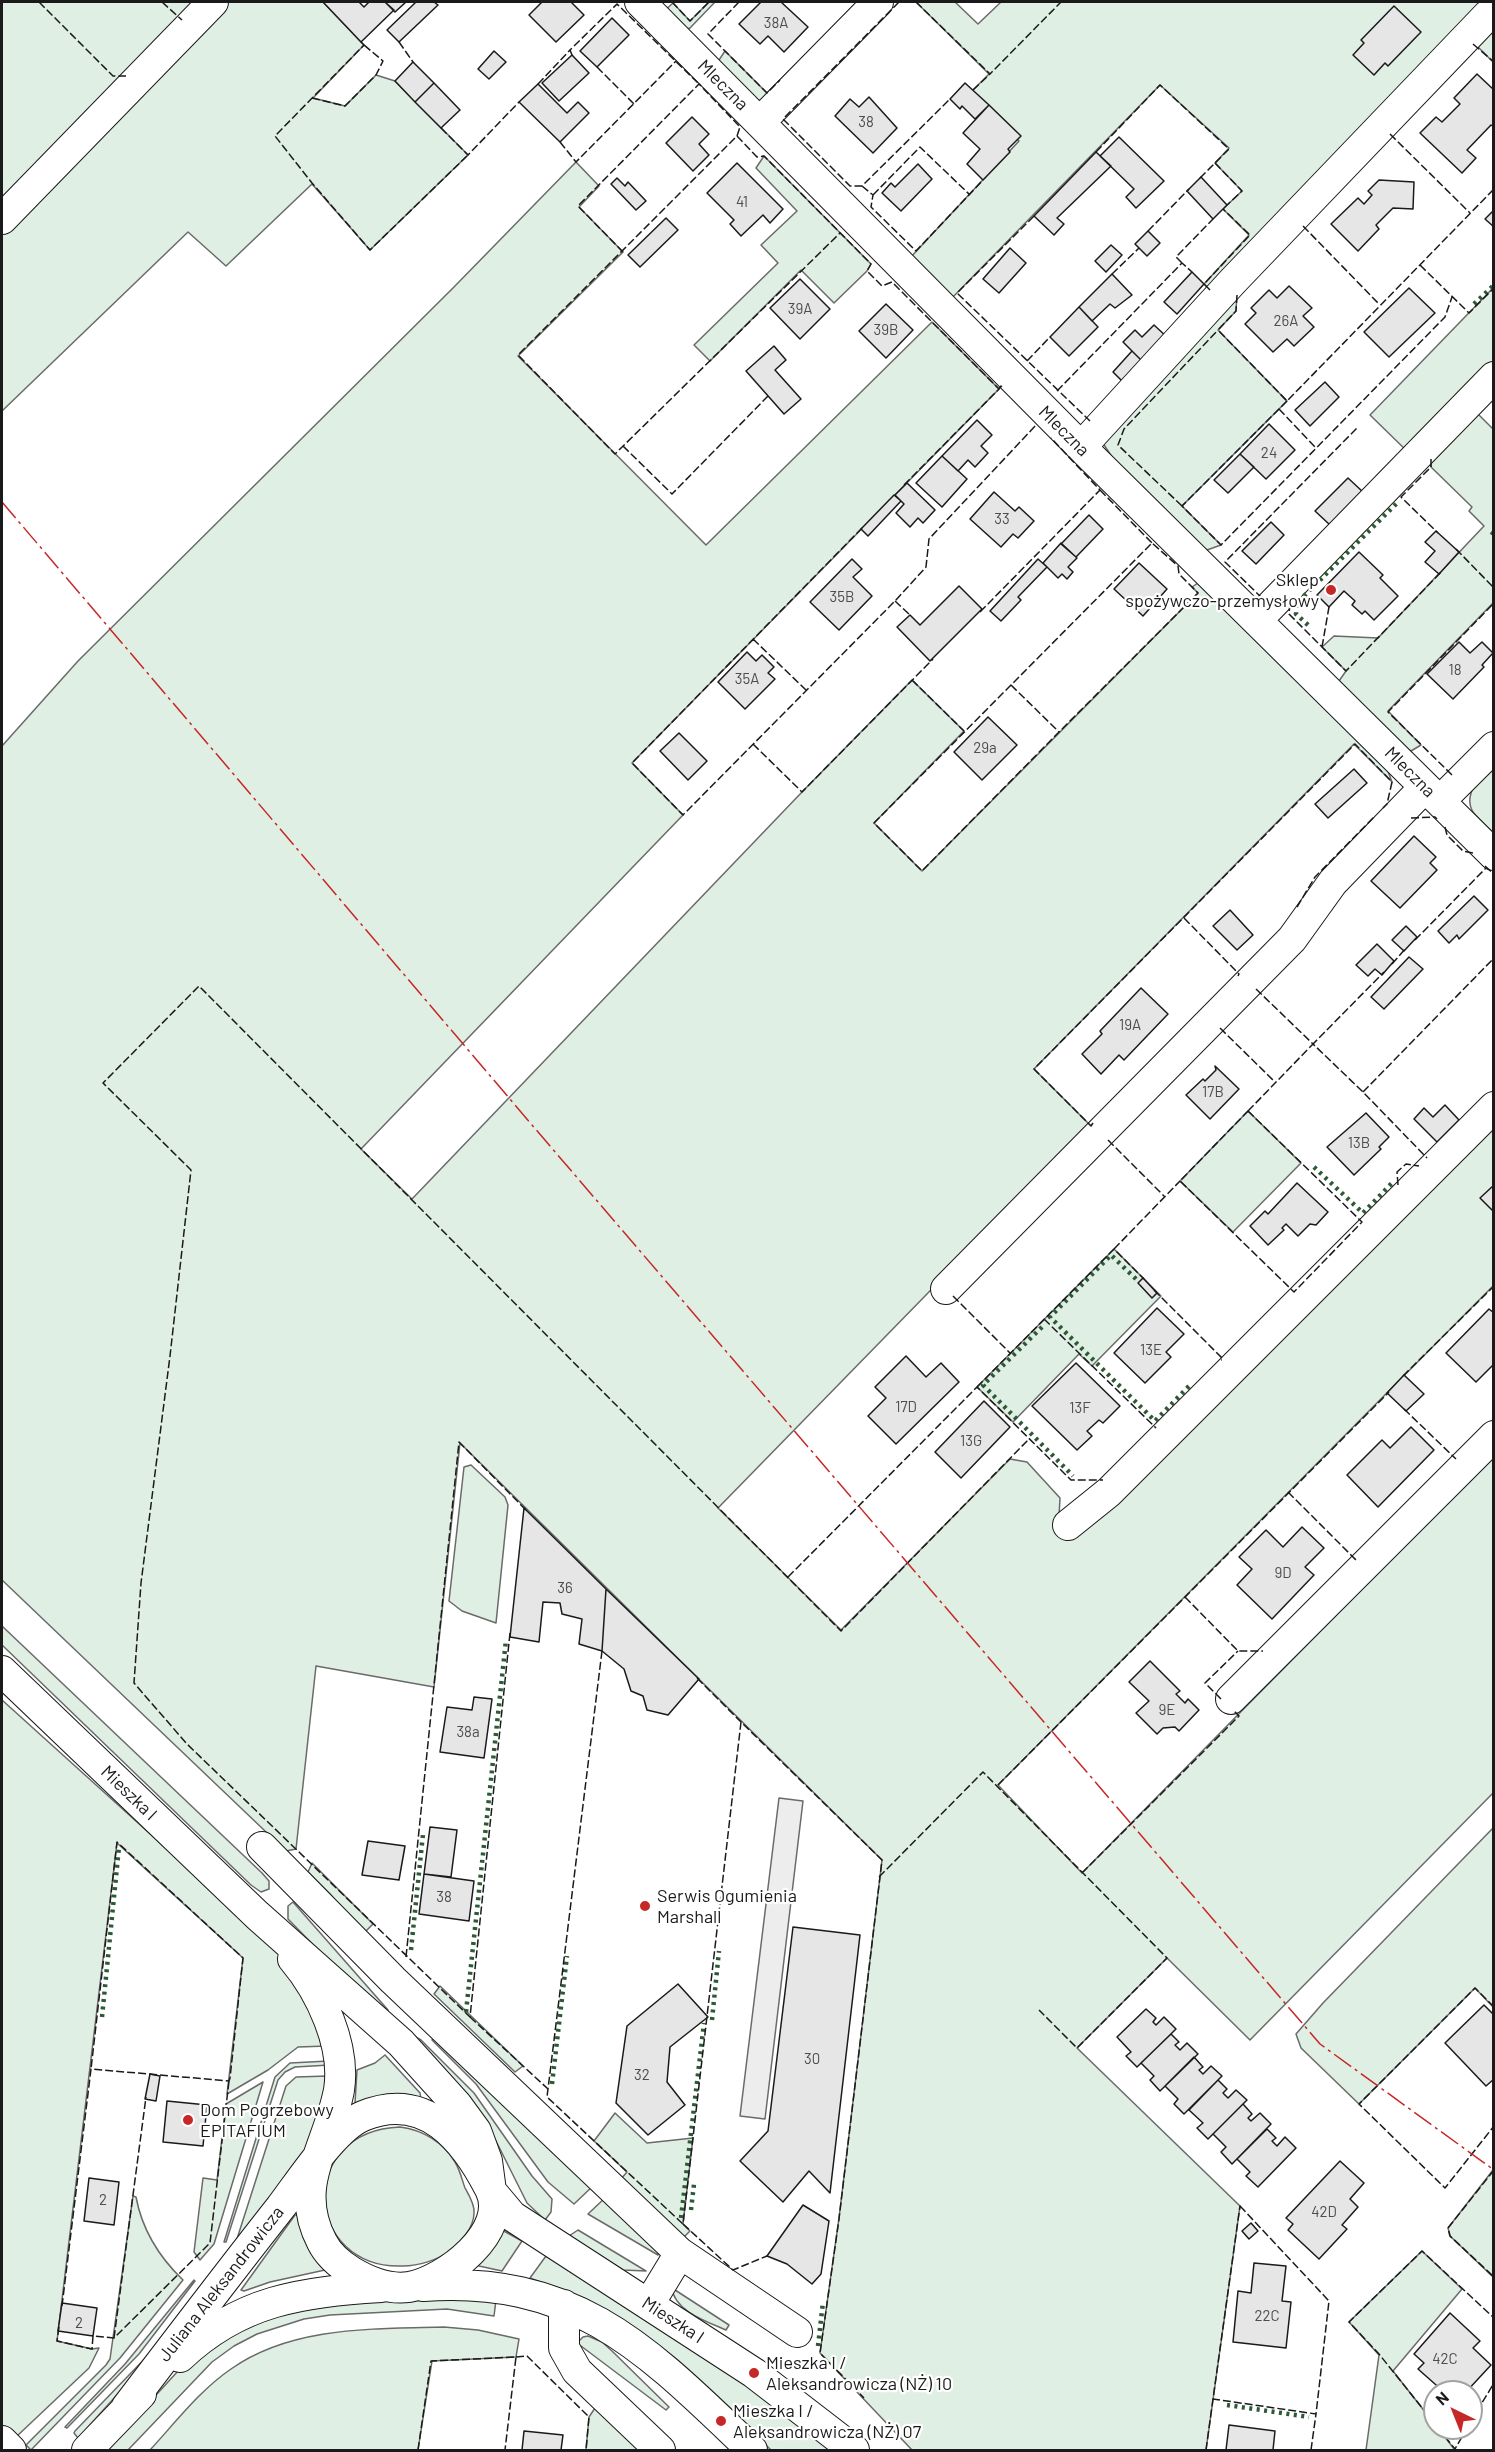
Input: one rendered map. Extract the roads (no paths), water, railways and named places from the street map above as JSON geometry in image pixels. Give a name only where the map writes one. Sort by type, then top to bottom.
[{"type":"street","points":[[2,219],[213,2]]},
{"type":"street","name":"Mleczna","points":[[640,2],[1081,447],[1494,855]]},
{"type":"street","points":[[760,122],[878,2]]},
{"type":"street","points":[[1081,447],[1233,281],[1488,15]]},
{"type":"street","points":[[1257,620],[1494,377]]},
{"type":"street","points":[[946,1289],[1292,939],[1333,882],[1432,794],[1494,747]]},
{"type":"street","points":[[1068,1526],[1109,1492],[1494,1107]]},
{"type":"street","points":[[1231,1700],[1494,1436]]},
{"type":"street","name":"Mieszka I","points":[[2,1671],[257,1915]]},
{"type":"street","points":[[262,1847],[393,1980],[680,2253],[797,2332]]},
{"type":"street","points":[[257,1915],[292,1878]]},
{"type":"street","points":[[257,1915],[310,1982],[329,2025],[340,2061],[339,2088],[331,2121],[310,2182],[309,2199],[314,2226],[327,2251],[346,2268],[361,2277],[399,2287],[465,2284],[504,2288],[564,2305],[612,2329],[650,2355],[752,2451]]},
{"type":"street","points":[[257,1915],[384,2026],[462,2111],[476,2131],[483,2147],[494,2200],[491,2223],[475,2247],[460,2262],[432,2280],[399,2287]]},
{"type":"street","points":[[316,2161],[348,2125],[361,2117],[390,2109],[406,2110],[438,2121],[459,2139],[491,2191]]},
{"type":"street","name":"Juliana Aleksandrowicza","points":[[87,2451],[126,2408],[316,2161]]},
{"type":"street","name":"Mieszka I","points":[[491,2191],[512,2216],[534,2232],[754,2373],[854,2451]]},
{"type":"street","points":[[649,2304],[680,2253]]},
{"type":"street","name":"Juliana Aleksandrowicza","points":[[126,2408],[212,2331],[243,2314],[289,2297],[340,2290],[399,2287]]},
{"type":"street","points":[[564,2305],[564,2348],[577,2371],[660,2451]]},
{"type":"street","points":[[2,2441],[11,2451]]},
{"type":"place","name":"Sklep spożywczo-przemysłowy","points":[[1331,590]]},
{"type":"place","name":"Serwis Ogumienia Marshall","points":[[645,1906]]},
{"type":"place","name":"Dom Pogrzebowy EPITAFIUM","points":[[188,2120]]},
{"type":"place","name":"Mieszka I / Aleksandrowicza (NŻ) 10","points":[[754,2373]]},
{"type":"place","name":"Mieszka I / Aleksandrowicza (NŻ) 07","points":[[721,2421]]}]
